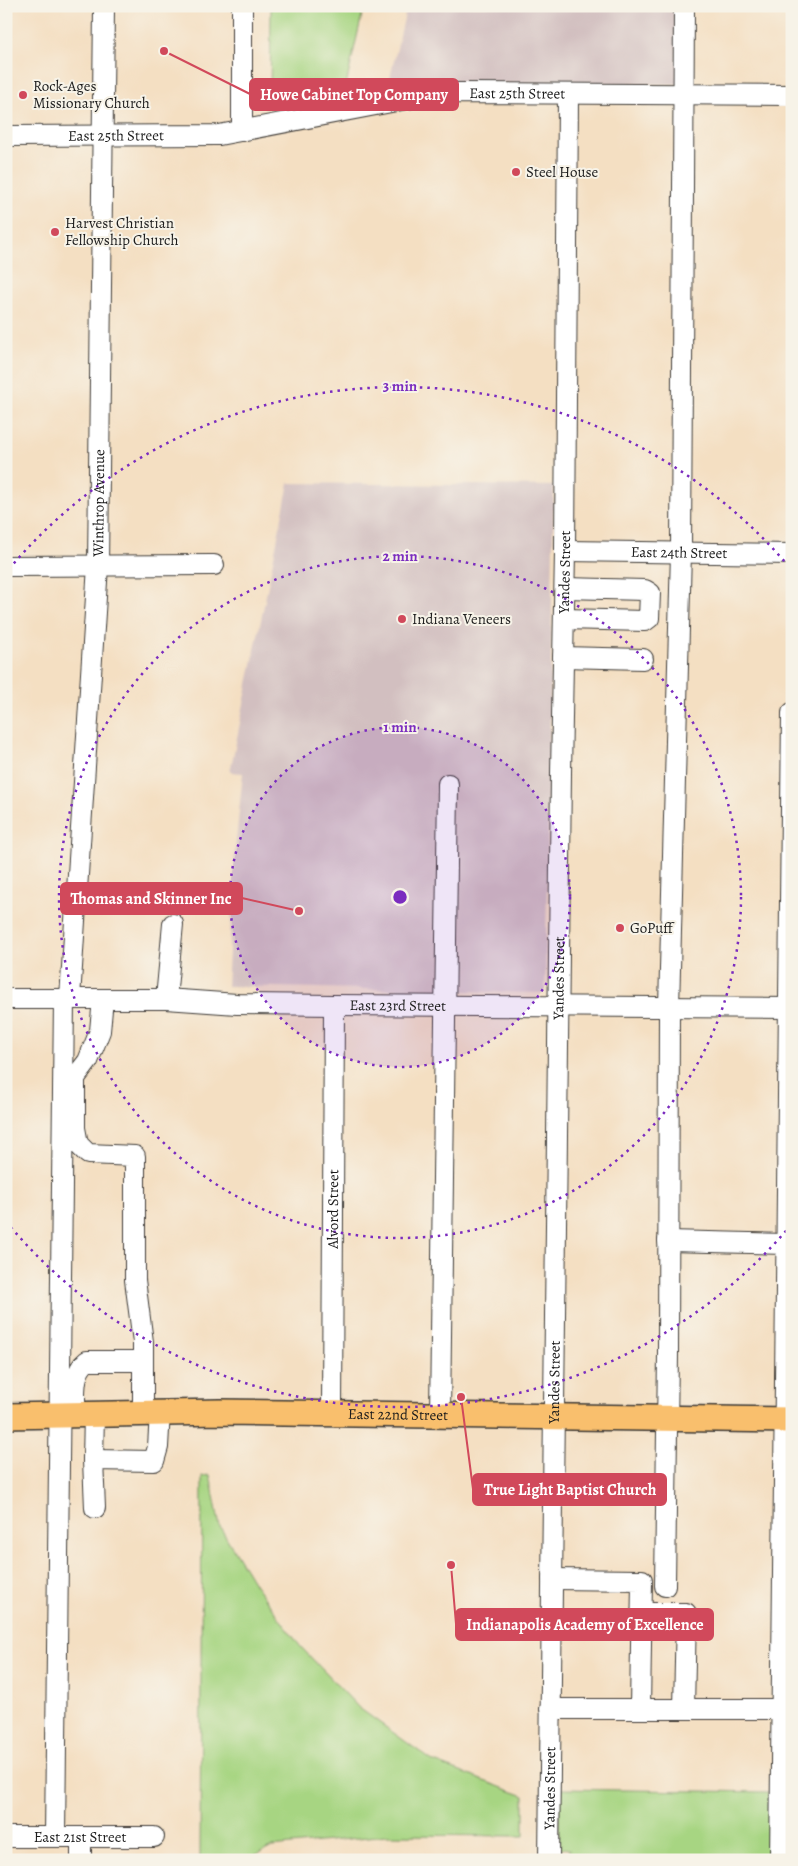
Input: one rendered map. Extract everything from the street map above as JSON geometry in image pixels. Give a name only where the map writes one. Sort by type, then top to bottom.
[{"type":"main road","name":"East 22nd Street","points":[[6,1416],[152,1412],[788,1420]]},
{"type":"street","name":"Winthrop Avenue","points":[[76,1415],[67,998],[98,566],[104,6]]},
{"type":"street","points":[[242,6],[242,131]]},
{"type":"street","points":[[552,1579],[642,1580],[665,1583],[669,1007],[681,552],[684,6]]},
{"type":"street","name":"East 25th Street","points":[[6,136],[206,136],[440,95],[792,95]]},
{"type":"street","name":"Yandes Street","points":[[549,1860],[558,1005],[565,588],[568,95]]},
{"type":"street","name":"East 24th Street","points":[[565,551],[792,554]]},
{"type":"street","points":[[6,566],[214,565]]},
{"type":"street","points":[[564,619],[645,620],[649,618],[650,593],[645,590],[565,588]]},
{"type":"street","points":[[563,657],[643,659]]},
{"type":"street","points":[[780,1860],[786,1789],[781,1709],[788,1420],[792,713]]},
{"type":"street","points":[[440,1415],[448,784]]},
{"type":"street","points":[[166,999],[173,924]]},
{"type":"street","points":[[94,1460],[154,1461],[160,1435],[152,1412],[143,1361],[143,1342],[135,1280],[135,1156],[88,1154],[78,1144],[75,1128],[75,1078],[88,1061],[100,1031],[103,998]]},
{"type":"street","name":"East 23rd Street","points":[[6,999],[166,999],[237,1004],[790,1008]]},
{"type":"street","name":"Alvord Street","points":[[332,1413],[334,1005]]},
{"type":"street","points":[[668,1242],[788,1249]]},
{"type":"street","points":[[55,1837],[76,1415],[76,1377],[80,1367],[87,1361],[143,1361]]},
{"type":"street","points":[[76,1415],[94,1460],[95,1508]]},
{"type":"street","points":[[640,1709],[642,1580]]},
{"type":"street","points":[[641,1613],[686,1613],[684,1709]]},
{"type":"street","points":[[550,1709],[781,1709]]},
{"type":"street","name":"East 21st Street","points":[[6,1837],[154,1838]]},
{"type":"street","points":[[81,1837],[81,1860]]},
{"type":"shaded area","points":[[407,6],[680,6],[680,84],[440,84],[386,95]]},
{"type":"shaded area","points":[[289,483],[554,486],[545,993],[227,986],[235,851],[243,773],[230,772]]},
{"type":"green space","points":[[271,6],[364,6],[343,98],[279,110],[270,104]]},
{"type":"green space","points":[[210,1475],[220,1527],[255,1585],[300,1646],[359,1708],[434,1762],[524,1796],[524,1836],[387,1835],[272,1847],[247,1860],[200,1860],[202,1476]]},
{"type":"green space","points":[[559,1789],[768,1792],[770,1860],[569,1860],[569,1849],[559,1848]]},
{"type":"place","name":"Howe Cabinet Top Company","points":[[164,51]]},
{"type":"place","name":"Rock-Ages Missionary Church","points":[[23,95]]},
{"type":"place","name":"Steel House","points":[[516,172]]},
{"type":"place","name":"Harvest Christian Fellowship Church","points":[[55,232]]},
{"type":"place","name":"Indiana Veneers","points":[[402,619]]},
{"type":"place","name":"Thomas and Skinner Inc","points":[[299,911]]},
{"type":"place","name":"GoPuff","points":[[620,928]]},
{"type":"place","name":"True Light Baptist Church","points":[[461,1397]]},
{"type":"place","name":"Indianapolis Academy of Excellence","points":[[451,1565]]}]
